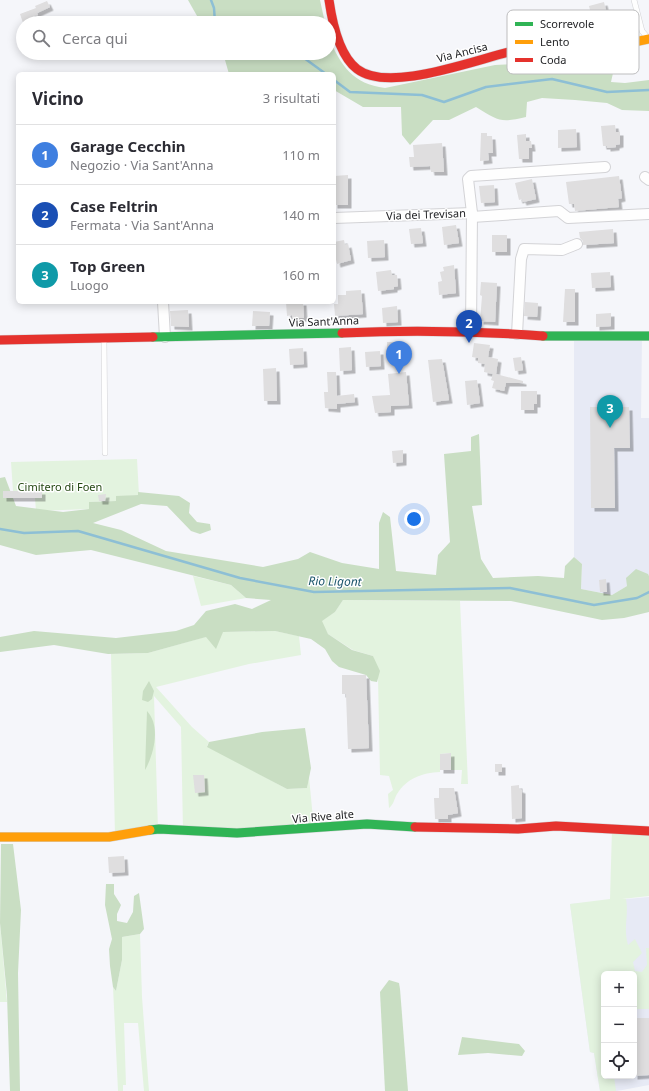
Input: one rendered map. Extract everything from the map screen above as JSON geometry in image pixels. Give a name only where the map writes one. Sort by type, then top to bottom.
[{"type":"street","name":"Via Ancisa","points":[[329,0],[332,16]]},
{"type":"street","name":"Via Ancisa","points":[[336,32],[344,52],[357,69],[377,78],[403,78],[507,54]]},
{"type":"street","name":"Via Ancisa","points":[[639,41],[649,39]]},
{"type":"street","points":[[605,166],[471,176],[468,179],[472,215],[559,211],[568,218],[649,214]]},
{"type":"street","name":"Via dei Trevisan","points":[[336,218],[472,215],[471,331]]},
{"type":"street","points":[[517,334],[521,259],[524,249],[562,250],[577,244]]},
{"type":"street","points":[[163,304],[165,337]]},
{"type":"street","name":"Via Sant'Anna","points":[[0,340],[414,330],[471,331],[563,337],[649,336]]},
{"type":"street","name":"Via Rive alte","points":[[0,837],[109,837],[159,829],[237,833],[300,830],[367,824],[405,827],[518,829],[556,826],[649,831]]},
{"type":"lane","points":[[634,0],[637,10]]},
{"type":"lane","points":[[639,19],[642,31],[649,39]]},
{"type":"lane","points":[[104,338],[105,453]]},
{"type":"shaded area","points":[[642,336],[641,418],[649,418],[649,576],[647,574],[612,595],[581,589],[582,564],[574,557],[574,337]]},
{"type":"shaded area","points":[[649,897],[649,1085],[617,1091],[600,1091],[594,1053],[590,1052],[570,904]]},
{"type":"green space","points":[[188,0],[320,0],[323,16],[197,16]]},
{"type":"green space","points":[[336,52],[344,65],[356,78],[374,86],[385,88],[495,65],[507,64],[507,74],[613,74],[611,82],[625,83],[649,80],[649,111],[622,110],[607,103],[542,98],[527,102],[526,117],[500,120],[476,107],[449,120],[433,120],[410,145],[402,135],[401,107],[363,107],[336,91],[336,72],[228,72],[225,60],[336,60]]},
{"type":"green space","points":[[479,434],[482,505],[472,506],[481,559],[493,578],[538,576],[564,578],[565,566],[574,557],[582,564],[581,589],[612,595],[627,586],[626,578],[636,569],[648,574],[649,576],[649,612],[624,618],[602,620],[511,601],[343,600],[335,612],[322,621],[328,634],[352,650],[373,656],[380,671],[377,682],[371,681],[366,675],[339,667],[332,661],[325,649],[311,639],[275,631],[223,632],[216,649],[206,637],[148,653],[108,654],[54,645],[0,652],[0,637],[34,631],[116,638],[176,631],[194,625],[206,611],[235,604],[252,609],[271,600],[246,598],[231,585],[91,550],[36,555],[0,545],[0,478],[5,477],[16,506],[63,512],[89,509],[89,502],[116,501],[116,496],[138,495],[138,492],[179,496],[190,503],[189,513],[197,522],[210,524],[211,530],[200,534],[191,531],[167,506],[141,504],[93,523],[121,530],[166,551],[263,567],[298,559],[310,552],[342,563],[379,569],[379,523],[383,512],[390,517],[396,571],[436,575],[438,555],[450,542],[444,454],[471,451],[471,437]]},
{"type":"green space","name":"Cimitero di Foen","points":[[137,459],[139,495],[116,497],[116,501],[89,502],[89,509],[36,511],[35,498],[13,491],[11,462]]},
{"type":"green space","points":[[193,576],[231,585],[246,598],[201,606]]},
{"type":"green space","points":[[343,600],[460,601],[468,784],[461,784],[462,770],[451,770],[451,753],[440,754],[440,772],[421,775],[410,780],[397,794],[389,808],[388,794],[393,790],[389,776],[380,775],[378,677],[373,656],[353,650],[328,634],[321,621],[335,612]]},
{"type":"green space","points":[[275,631],[299,636],[301,655],[249,664],[156,687],[192,727],[209,742],[207,746],[287,789],[307,788],[309,777],[314,829],[183,831],[181,727],[154,696],[158,830],[115,836],[111,654],[148,653],[223,632]]},
{"type":"green space","points":[[149,681],[154,691],[152,699],[148,702],[142,700],[143,691]]},
{"type":"green space","points":[[147,711],[154,724],[155,740],[151,756],[145,770]]},
{"type":"green space","points":[[305,728],[311,768],[307,788],[287,789],[207,747],[209,742],[262,732]]},
{"type":"green space","points":[[612,829],[649,831],[649,896],[622,899],[626,899],[626,933],[628,945],[635,939],[642,953],[633,962],[635,971],[601,971],[601,1079],[614,1079],[616,1091],[600,1091],[594,1053],[590,1052],[570,904],[610,899]]},
{"type":"green space","points":[[1,844],[13,844],[21,910],[18,973],[20,1091],[10,1091],[7,995],[0,923]]},
{"type":"green space","points":[[106,884],[114,884],[114,894],[121,905],[117,914],[117,921],[127,923],[133,912],[134,896],[139,893],[144,929],[140,934],[122,937],[122,960],[116,991],[113,987],[110,966],[109,949],[112,939],[105,905]]},
{"type":"green space","points":[[0,923],[7,1002],[0,1002]]},
{"type":"green space","points":[[140,934],[142,997],[149,1091],[144,1091],[138,1023],[124,1023],[126,1085],[123,1085],[123,1091],[118,1091],[113,987],[116,991],[122,960],[122,937]]},
{"type":"green space","points":[[646,948],[649,948],[649,1009],[637,1009],[637,971],[642,972],[647,965]]},
{"type":"green space","points":[[389,980],[399,983],[408,1091],[385,1091],[380,992]]},
{"type":"green space","points":[[462,1037],[519,1044],[525,1051],[522,1056],[488,1053],[458,1055]]},
{"type":"building","points":[[47,1],[50,7],[37,13],[38,15],[21,16],[20,14],[36,8],[35,6]]},
{"type":"building","points":[[604,2],[606,10],[590,10],[589,6]]},
{"type":"building","points":[[615,125],[616,132],[620,132],[620,144],[616,145],[616,147],[607,148],[607,146],[603,146],[601,126]]},
{"type":"building","points":[[576,129],[577,147],[558,148],[558,130]]},
{"type":"building","points":[[481,133],[487,133],[487,136],[492,136],[493,153],[488,153],[489,160],[480,161]]},
{"type":"building","points":[[526,134],[526,141],[531,141],[532,148],[529,148],[529,159],[519,159],[517,135]]},
{"type":"building","points":[[442,143],[444,172],[431,172],[430,166],[410,167],[409,157],[414,157],[413,145]]},
{"type":"building","points":[[348,175],[348,205],[336,205],[336,176]]},
{"type":"building","points":[[619,176],[622,198],[618,199],[619,207],[575,211],[574,204],[569,204],[566,182]]},
{"type":"building","points":[[532,179],[536,199],[523,202],[522,199],[519,200],[515,183]]},
{"type":"building","points":[[494,185],[495,202],[481,203],[479,186]]},
{"type":"building","points":[[456,225],[459,243],[444,245],[442,227]]},
{"type":"building","points":[[421,228],[423,243],[411,244],[409,229]]},
{"type":"building","points":[[613,229],[614,243],[583,245],[583,241],[580,238],[579,232]]},
{"type":"building","points":[[492,235],[507,235],[507,252],[492,252]]},
{"type":"building","points":[[344,240],[345,245],[348,244],[351,260],[337,264],[336,242]]},
{"type":"building","points":[[384,240],[385,257],[368,258],[367,241]]},
{"type":"building","points":[[454,265],[456,293],[439,295],[438,282],[442,281],[440,272],[444,271],[443,267]]},
{"type":"building","points":[[391,270],[392,275],[397,275],[398,286],[394,287],[394,289],[378,291],[376,272]]},
{"type":"building","points":[[610,272],[611,287],[592,288],[591,273]]},
{"type":"building","points":[[481,282],[497,283],[495,322],[480,321],[482,296],[480,295]]},
{"type":"building","points":[[565,289],[575,289],[575,322],[563,322]]},
{"type":"building","points":[[361,290],[363,314],[335,316],[334,304],[338,304],[338,295],[346,295],[346,291]]},
{"type":"building","points":[[525,302],[538,303],[537,317],[524,316]]},
{"type":"building","points":[[286,304],[303,304],[304,318],[292,318],[292,315],[287,316]]},
{"type":"building","points":[[397,306],[398,322],[383,323],[382,308]]},
{"type":"building","points":[[188,310],[189,327],[171,326],[170,311]]},
{"type":"building","points":[[253,311],[270,312],[269,326],[252,326]]},
{"type":"building","points":[[611,313],[611,326],[596,327],[596,314]]},
{"type":"building","points":[[387,342],[395,342],[396,349],[387,350]]},
{"type":"building","points":[[474,343],[490,345],[488,357],[498,359],[496,374],[523,381],[523,383],[506,383],[504,391],[492,388],[494,381],[491,380],[493,374],[484,372],[485,364],[478,363],[478,358],[472,357]]},
{"type":"building","points":[[351,347],[352,370],[340,371],[339,348]]},
{"type":"building","points":[[303,348],[304,364],[290,365],[289,349]]},
{"type":"building","points":[[380,351],[381,366],[366,367],[365,352]]},
{"type":"building","points":[[521,357],[523,370],[515,371],[513,358]]},
{"type":"building","points":[[442,359],[449,400],[433,402],[428,360]]},
{"type":"building","points":[[276,368],[277,401],[264,401],[263,369]]},
{"type":"building","points":[[327,372],[336,372],[337,396],[354,394],[355,402],[337,404],[337,409],[325,408],[324,392],[328,392]]},
{"type":"building","points":[[406,372],[409,405],[391,406],[391,412],[375,413],[372,396],[390,395],[388,374]]},
{"type":"building","points":[[477,380],[480,403],[467,405],[465,381]]},
{"type":"building","points":[[521,391],[537,391],[537,404],[534,404],[534,410],[521,410]]},
{"type":"building","points":[[590,407],[629,407],[630,448],[614,448],[615,508],[591,508]]},
{"type":"building","points":[[403,450],[403,462],[393,463],[392,451]]},
{"type":"building","points":[[3,491],[42,491],[42,498],[3,498]]},
{"type":"building","points":[[106,494],[105,501],[99,501],[98,495]]},
{"type":"building","points":[[606,579],[607,592],[600,592],[599,580]]},
{"type":"building","points":[[342,675],[366,675],[369,748],[348,749],[346,694],[342,694]]},
{"type":"building","points":[[451,753],[451,770],[440,770],[440,754]]},
{"type":"building","points":[[495,764],[502,764],[502,772],[495,772]]},
{"type":"building","points":[[193,775],[204,775],[205,792],[195,793]]},
{"type":"building","points":[[519,785],[519,789],[522,790],[522,818],[512,819],[511,786]]},
{"type":"building","points":[[439,788],[454,788],[458,813],[448,815],[448,819],[435,819],[434,798],[439,798]]},
{"type":"building","points":[[124,856],[125,872],[109,873],[108,857]]},
{"type":"building","points":[[637,1018],[649,1018],[649,1075],[637,1076]]},
{"type":"waterway","points":[[211,0],[214,8],[215,16]]},
{"type":"waterway","points":[[307,60],[323,72]]},
{"type":"waterway","points":[[336,82],[350,92],[422,95],[444,102],[486,87],[552,79],[607,92],[649,90]]},
{"type":"waterway","name":"Rio Ligont","points":[[0,529],[24,533],[78,531],[240,578],[314,592],[510,588],[594,605],[637,598],[649,592]]},
{"type":"traffic: fast","points":[[153,337],[342,333]]},
{"type":"traffic: fast","points":[[543,336],[649,336]]},
{"type":"traffic: fast","points":[[150,830],[159,829],[237,833],[367,824],[415,827]]},
{"type":"traffic: slow","points":[[639,41],[649,39]]},
{"type":"traffic: slow","points":[[0,837],[109,837],[150,830]]},
{"type":"traffic: jam","points":[[329,0],[332,16]]},
{"type":"traffic: jam","points":[[336,34],[345,55],[351,63],[357,69],[372,76],[392,78],[414,76],[507,53]]},
{"type":"traffic: jam","points":[[342,333],[442,332],[543,336]]},
{"type":"traffic: jam","points":[[0,340],[153,337]]},
{"type":"traffic: jam","points":[[415,827],[518,829],[556,826],[649,831]]},
{"type":"place","name":"Case Feltrin","points":[[469,343]]},
{"type":"place","name":"Garage Cecchin","points":[[399,374]]},
{"type":"place","name":"Top Green","points":[[610,428]]}]
